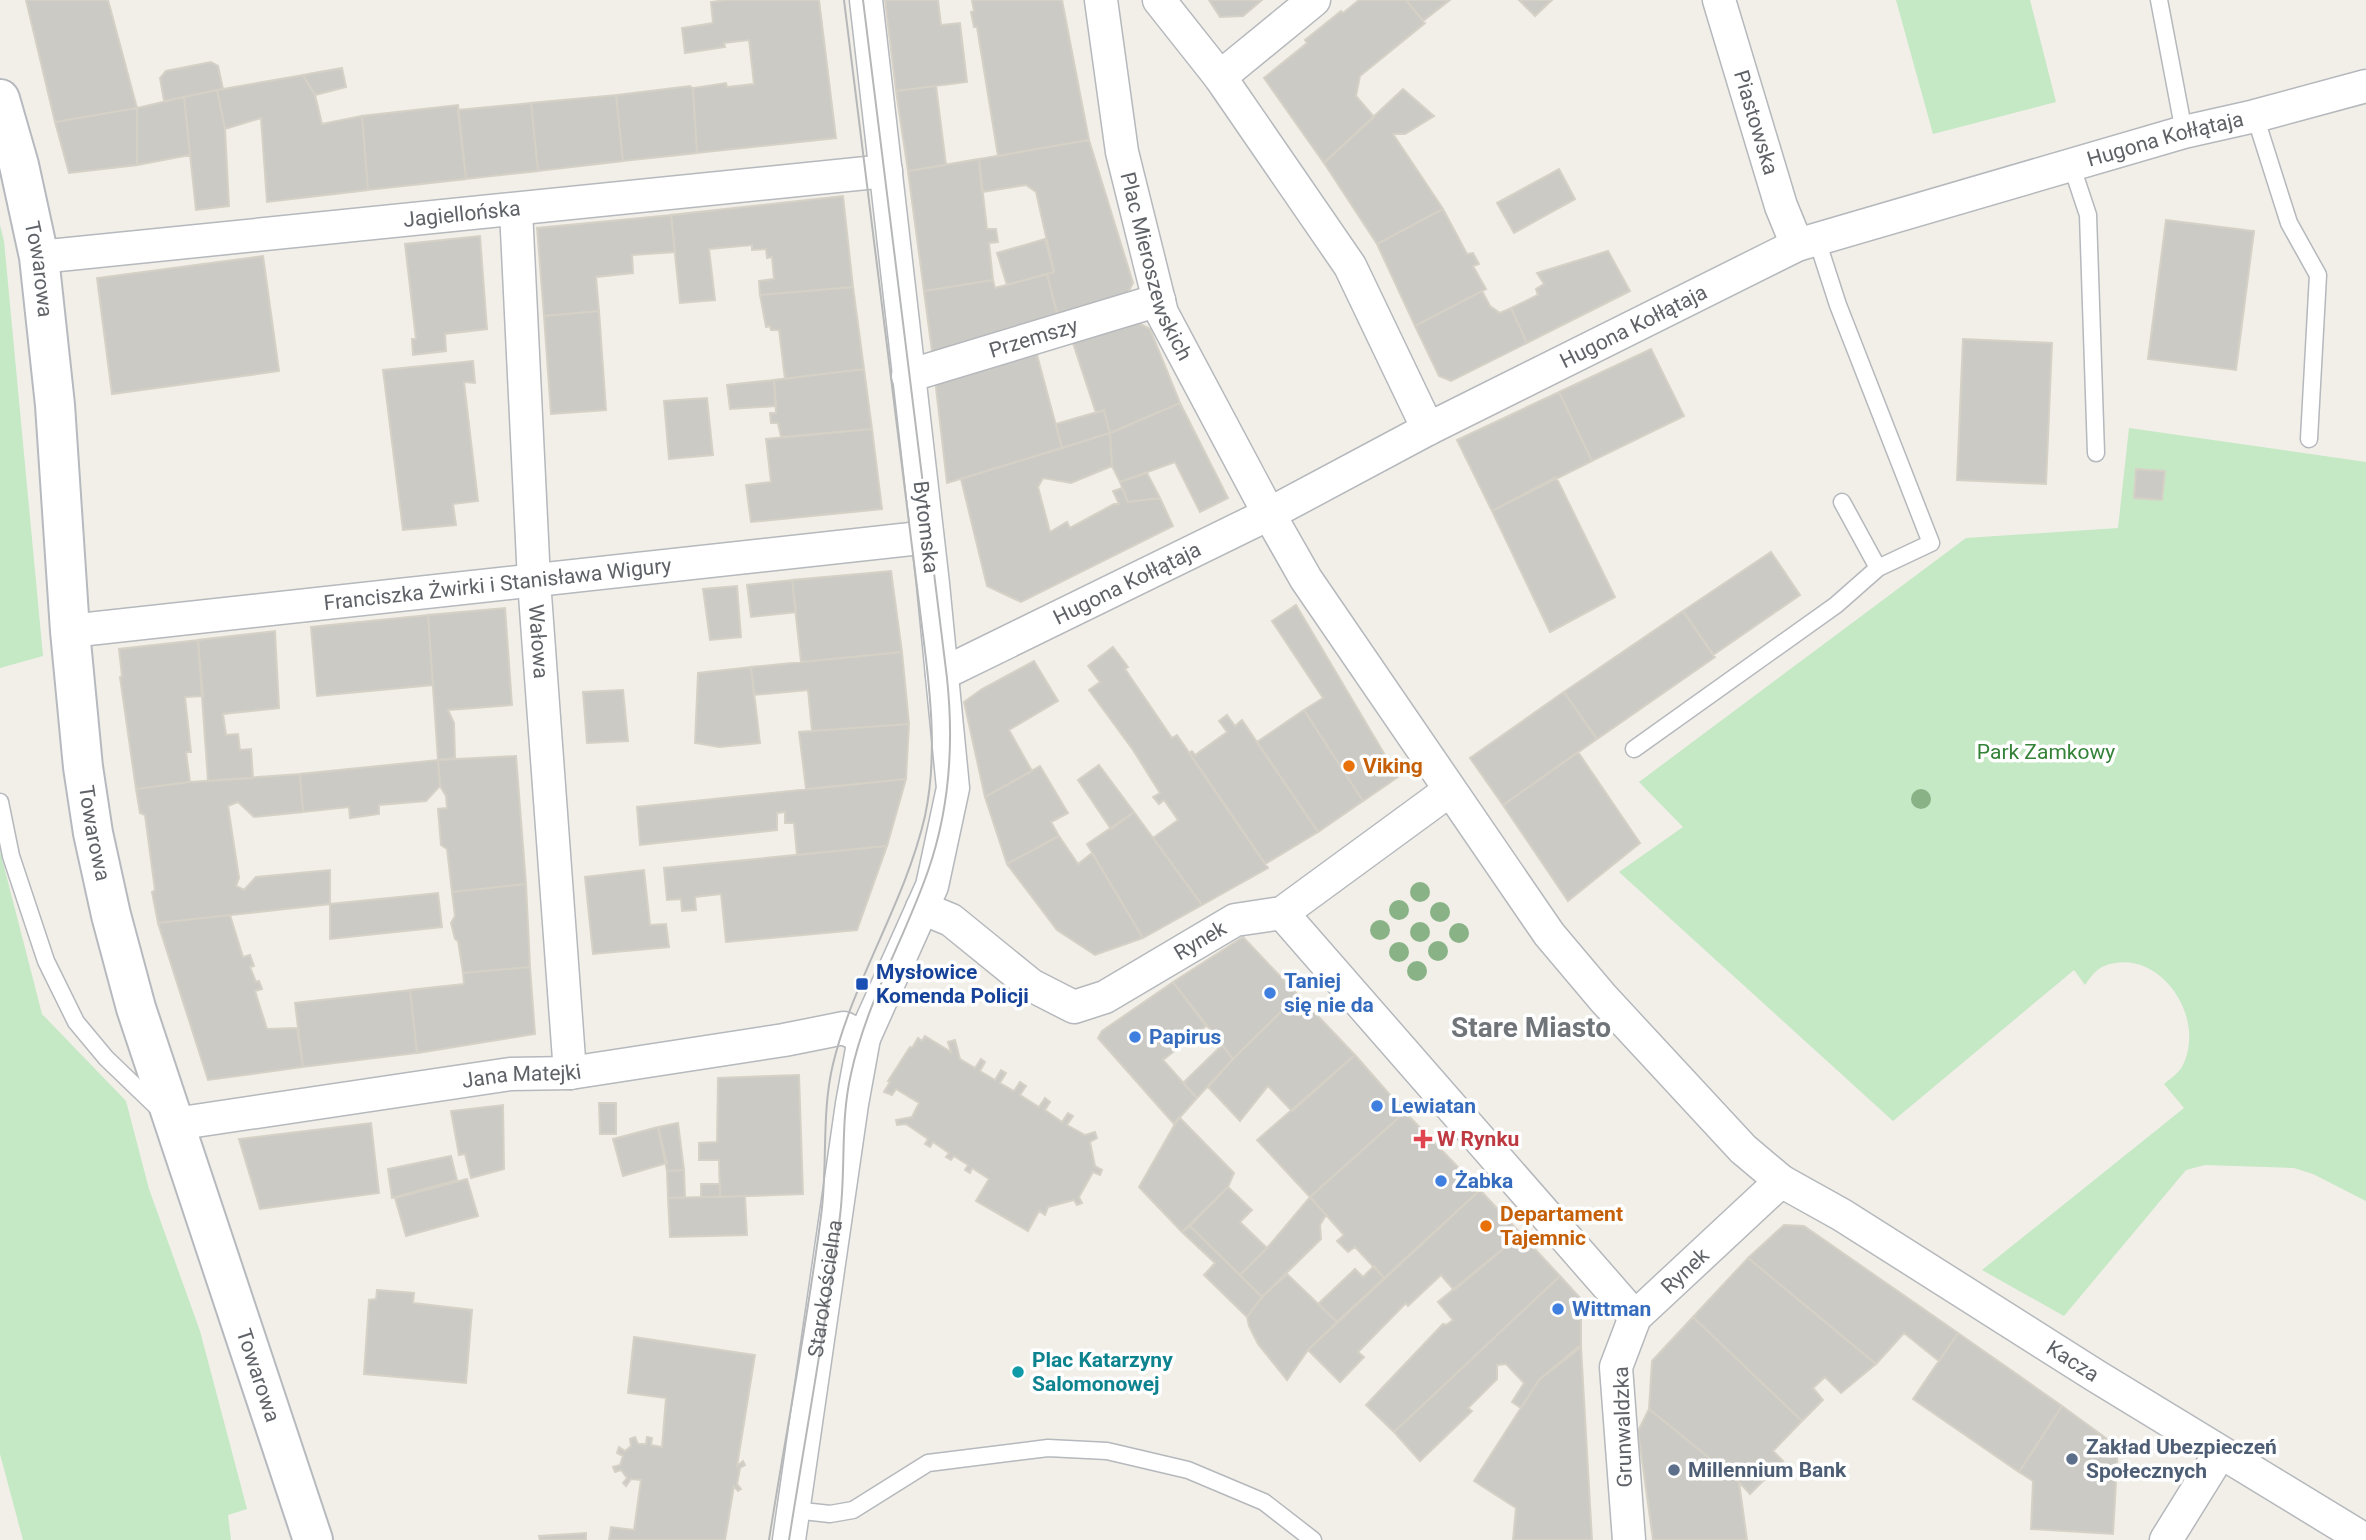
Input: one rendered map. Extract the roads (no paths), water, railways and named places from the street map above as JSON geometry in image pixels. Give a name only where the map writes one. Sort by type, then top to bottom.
[{"type":"street","name":"Bytomska","points":[[864,1038],[932,886],[953,788],[866,0]]},
{"type":"street","name":"Plac Mieroszewskich","points":[[1101,0],[1122,152],[1162,313],[1269,514]]},
{"type":"street","points":[[1159,0],[1220,76],[1350,266],[1428,429]]},
{"type":"street","points":[[1220,76],[1314,0]]},
{"type":"street","name":"Piastowska","points":[[1718,0],[1781,206],[1807,242]]},
{"type":"street","name":"Hugona Kołłątaja","points":[[942,674],[1269,514],[1428,429],[1807,242],[2184,132],[2366,86]]},
{"type":"street","name":"Towarowa","points":[[0,99],[19,165],[39,257],[55,405],[69,631],[83,767],[110,915],[136,1007],[313,1540]]},
{"type":"street","name":"Jagiellońska","points":[[39,257],[886,172]]},
{"type":"street","name":"Wałowa","points":[[516,210],[534,581],[570,1073]]},
{"type":"street","name":"Przemszy","points":[[908,376],[1159,300]]},
{"type":"street","points":[[1269,514],[1306,579],[1549,934],[1602,998],[1743,1149],[1782,1181]]},
{"type":"street","name":"Franciszka Żwirki i Stanisława Wigury","points":[[69,631],[897,540],[927,539]]},
{"type":"street","points":[[1450,790],[1282,913],[1635,1317]]},
{"type":"street","name":"Rynek","points":[[922,908],[951,920],[1031,985],[1074,1007],[1105,997],[1235,920],[1282,913]]},
{"type":"street","name":"Jana Matejki","points":[[175,1124],[510,1074],[570,1073],[784,1040],[844,1028],[864,1038]]},
{"type":"street","name":"Starokościelna","points":[[792,1525],[852,1104],[864,1038]]},
{"type":"street","name":"Rynek","points":[[1635,1317],[1782,1181]]},
{"type":"street","name":"Kacza","points":[[1782,1181],[1842,1215],[2365,1540]]},
{"type":"street","name":"Grunwaldzka","points":[[1629,1540],[1616,1367],[1635,1317]]},
{"type":"street","points":[[2166,1540],[2220,1452]]},
{"type":"lane","points":[[2160,0],[2184,132]]},
{"type":"lane","points":[[2255,116],[2289,223],[2318,275],[2309,439]]},
{"type":"lane","points":[[2071,164],[2088,215],[2096,453]]},
{"type":"lane","points":[[1634,749],[1836,605],[1878,568],[1931,542],[1838,305],[1807,242]]},
{"type":"lane","points":[[1842,502],[1878,568]]},
{"type":"lane","points":[[0,802],[11,856],[46,961],[76,1022],[106,1058],[175,1124]]},
{"type":"lane","points":[[792,1525],[853,1510],[928,1462],[1048,1448],[1116,1452],[1188,1470],[1264,1502],[1313,1540]]},
{"type":"tram line","points":[[769,1540],[821,1216],[829,1083],[853,1001],[893,910],[916,848],[925,816],[932,757],[926,659],[844,0]]},
{"type":"tram line","points":[[789,1540],[840,1216],[845,1109],[851,1074],[866,1022],[928,871],[946,800],[950,751],[947,678],[863,0]]},
{"type":"place","name":"Viking","points":[[1349,766]]},
{"type":"place","name":"Mysłowice Komenda Policji","points":[[862,984]]},
{"type":"place","name":"Taniej się nie da","points":[[1270,993]]},
{"type":"place","name":"Papirus","points":[[1135,1037]]},
{"type":"place","name":"Lewiatan","points":[[1377,1106]]},
{"type":"place","name":"W Rynku","points":[[1423,1139]]},
{"type":"place","name":"Żabka","points":[[1441,1181]]},
{"type":"place","name":"Departament Tajemnic","points":[[1486,1226]]},
{"type":"place","name":"Wittman","points":[[1558,1309]]},
{"type":"place","name":"Plac Katarzyny Salomonowej","points":[[1018,1372]]},
{"type":"place","name":"Zakład Ubezpieczeń Społecznych","points":[[2072,1459]]},
{"type":"place","name":"Millennium Bank","points":[[1674,1470]]},
{"type":"district","name":"Stare Miasto","points":[[1531,1027]]},
{"type":"park label","name":"Park Zamkowy","points":[[2046,752]]}]
